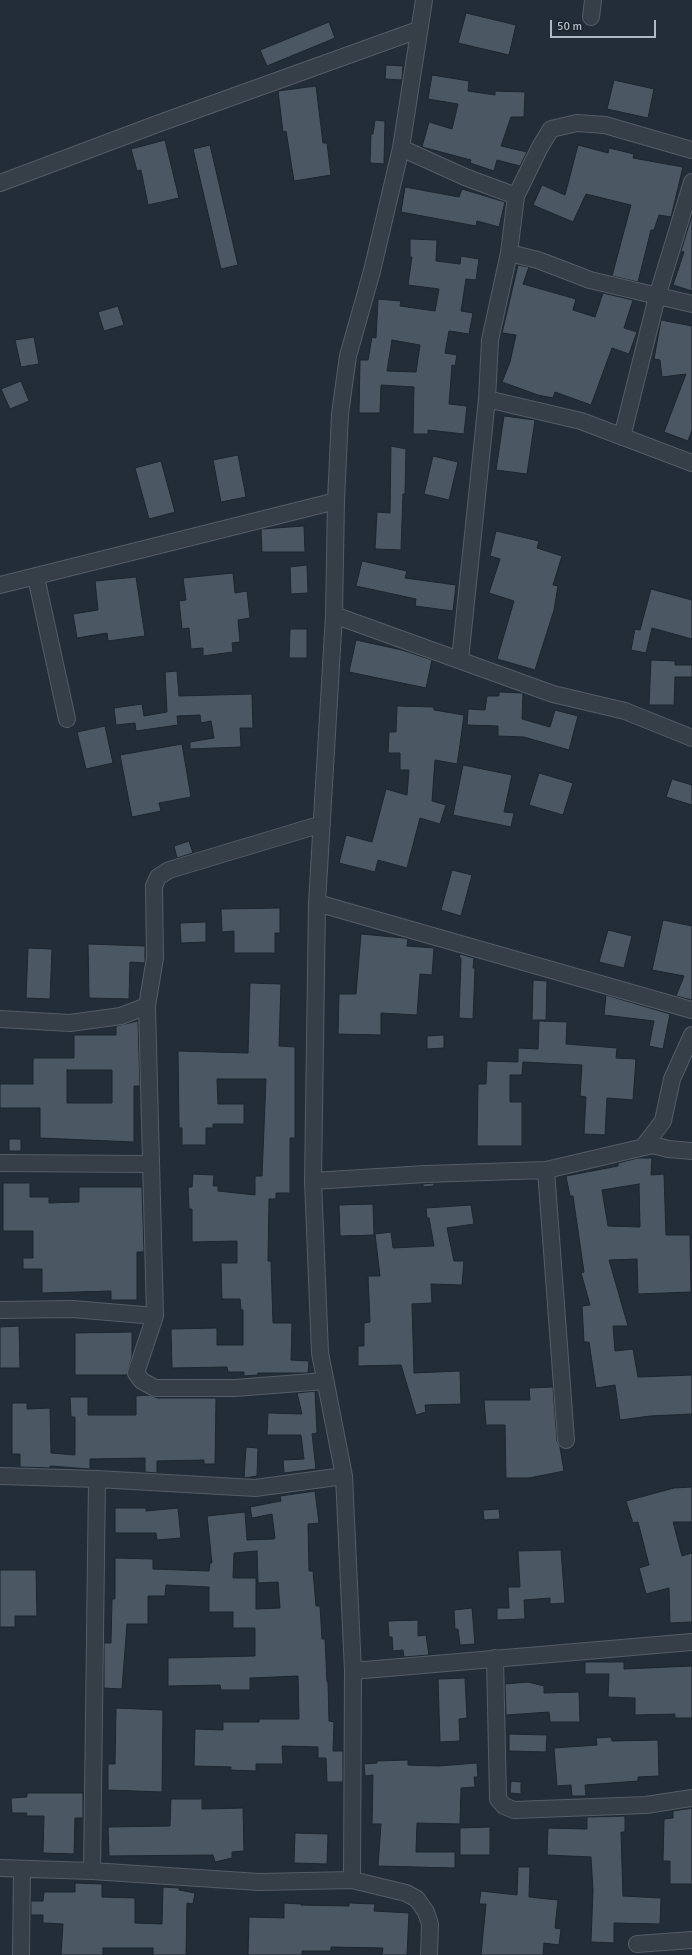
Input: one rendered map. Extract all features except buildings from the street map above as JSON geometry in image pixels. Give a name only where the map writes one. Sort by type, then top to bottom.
[{"type":"street","points":[[352,1880],[353,1671],[344,1476],[320,1353],[313,1181],[317,903],[334,615],[336,501],[340,414],[348,356],[372,272],[402,148],[418,30],[424,0]]},
{"type":"street","points":[[591,17],[593,0]]},
{"type":"street","points":[[0,183],[418,30]]},
{"type":"street","points":[[460,660],[487,399],[490,340],[509,253],[516,196],[551,129],[577,123],[605,125],[692,150]]},
{"type":"street","points":[[402,148],[466,177],[516,196]]},
{"type":"street","points":[[622,437],[657,297],[692,182]]},
{"type":"street","points":[[509,253],[538,260],[590,280],[657,297],[692,304]]},
{"type":"street","points":[[487,399],[581,421],[692,463]]},
{"type":"street","points":[[0,585],[336,501]]},
{"type":"street","points":[[36,577],[67,719]]},
{"type":"street","points":[[334,615],[553,694],[625,711],[690,736]]},
{"type":"street","points":[[322,824],[169,870],[158,877],[154,886],[155,958],[147,1006],[155,1316],[136,1373],[142,1382],[155,1388],[234,1388],[325,1381]]},
{"type":"street","points":[[317,903],[692,1010]]},
{"type":"street","points":[[0,1019],[70,1023],[121,1016],[147,1006]]},
{"type":"street","points":[[643,1147],[663,1121],[672,1079],[692,1035]]},
{"type":"street","points":[[313,1181],[426,1174],[546,1170],[653,1145],[668,1149],[692,1151]]},
{"type":"street","points":[[0,1164],[150,1164]]},
{"type":"street","points":[[546,1170],[566,1440]]},
{"type":"street","points":[[0,1310],[73,1309],[155,1316]]},
{"type":"street","points":[[0,1476],[98,1479],[255,1488],[344,1476]]},
{"type":"street","points":[[92,1871],[98,1479]]},
{"type":"street","points":[[353,1671],[692,1642]]},
{"type":"street","points":[[495,1658],[498,1800],[504,1806],[514,1810],[646,1805],[692,1798]]},
{"type":"street","points":[[0,1868],[92,1871],[259,1882],[352,1880],[406,1893],[417,1899],[426,1912],[430,1924],[429,1955]]},
{"type":"street","points":[[21,1955],[22,1869]]},
{"type":"street","points":[[637,1944],[692,1940]]}]
